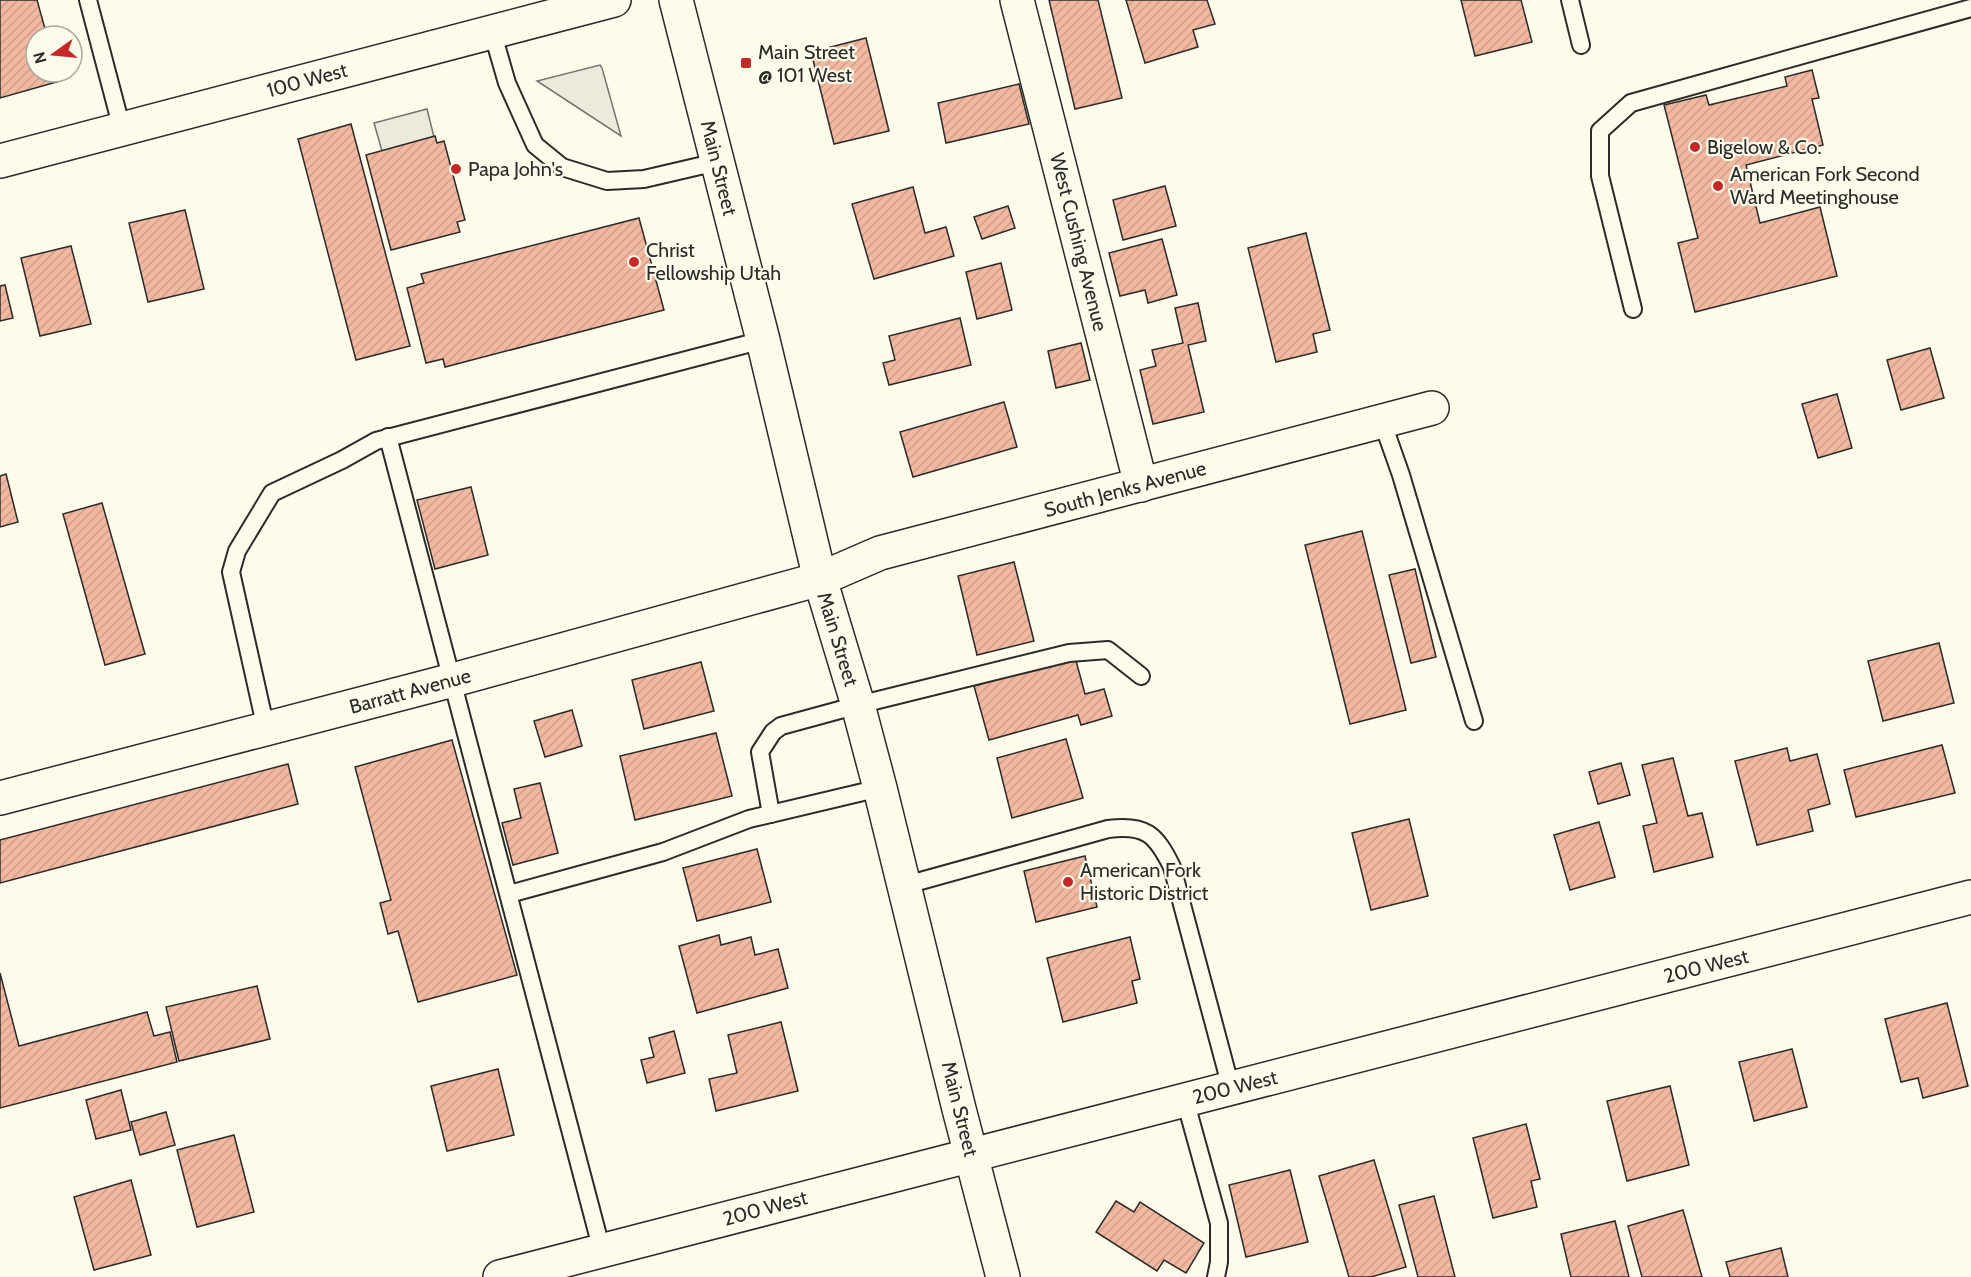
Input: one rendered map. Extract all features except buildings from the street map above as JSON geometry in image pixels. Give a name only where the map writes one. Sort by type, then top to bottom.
[{"type":"street","name":"100 West","points":[[0,161],[614,0]]},
{"type":"street","name":"Main Street","points":[[676,0],[763,340],[820,579],[858,705],[906,885],[959,1110],[1003,1277]]},
{"type":"street","name":"West Cushing Avenue","points":[[1017,0],[1142,485]]},
{"type":"street","name":"South Jenks Avenue","points":[[820,579],[880,554],[1432,408]]},
{"type":"street","name":"Barratt Avenue","points":[[0,798],[453,680],[820,579]]},
{"type":"street","name":"200 West","points":[[500,1277],[1971,897]]},
{"type":"lane","points":[[88,0],[122,129]]},
{"type":"lane","points":[[1569,0],[1581,45]]},
{"type":"lane","points":[[1633,309],[1600,176],[1600,131],[1631,103],[1971,8]]},
{"type":"lane","points":[[492,31],[507,83],[535,145],[562,167],[607,181],[644,179],[717,162]]},
{"type":"lane","points":[[266,729],[231,572],[237,551],[272,494],[388,437],[763,340]]},
{"type":"lane","points":[[1382,421],[1401,475],[1474,721]]},
{"type":"lane","points":[[388,437],[602,1251]]},
{"type":"lane","points":[[771,814],[760,752],[773,732],[781,726],[1069,653],[1108,650],[1142,676]]},
{"type":"lane","points":[[509,894],[663,852],[749,819],[880,788]]},
{"type":"lane","points":[[906,885],[1108,829],[1128,826],[1143,830],[1160,845],[1172,867],[1231,1088]]},
{"type":"lane","points":[[1185,1100],[1220,1223],[1221,1242],[1216,1277]]},
{"type":"shaded area","points":[[600,65],[602,68],[621,136],[537,81]]},
{"type":"shaded area","points":[[427,109],[434,137],[382,151],[374,123]]},
{"type":"place","name":"Main Street @ 101 West","points":[[746,63]]},
{"type":"place","name":"Bigelow & Co.","points":[[1695,147]]},
{"type":"place","name":"Papa John's","points":[[456,169]]},
{"type":"place","name":"American Fork Second Ward Meetinghouse","points":[[1718,186]]},
{"type":"place","name":"Christ Fellowship Utah","points":[[634,262]]},
{"type":"place","name":"American Fork Historic District","points":[[1068,882]]}]
